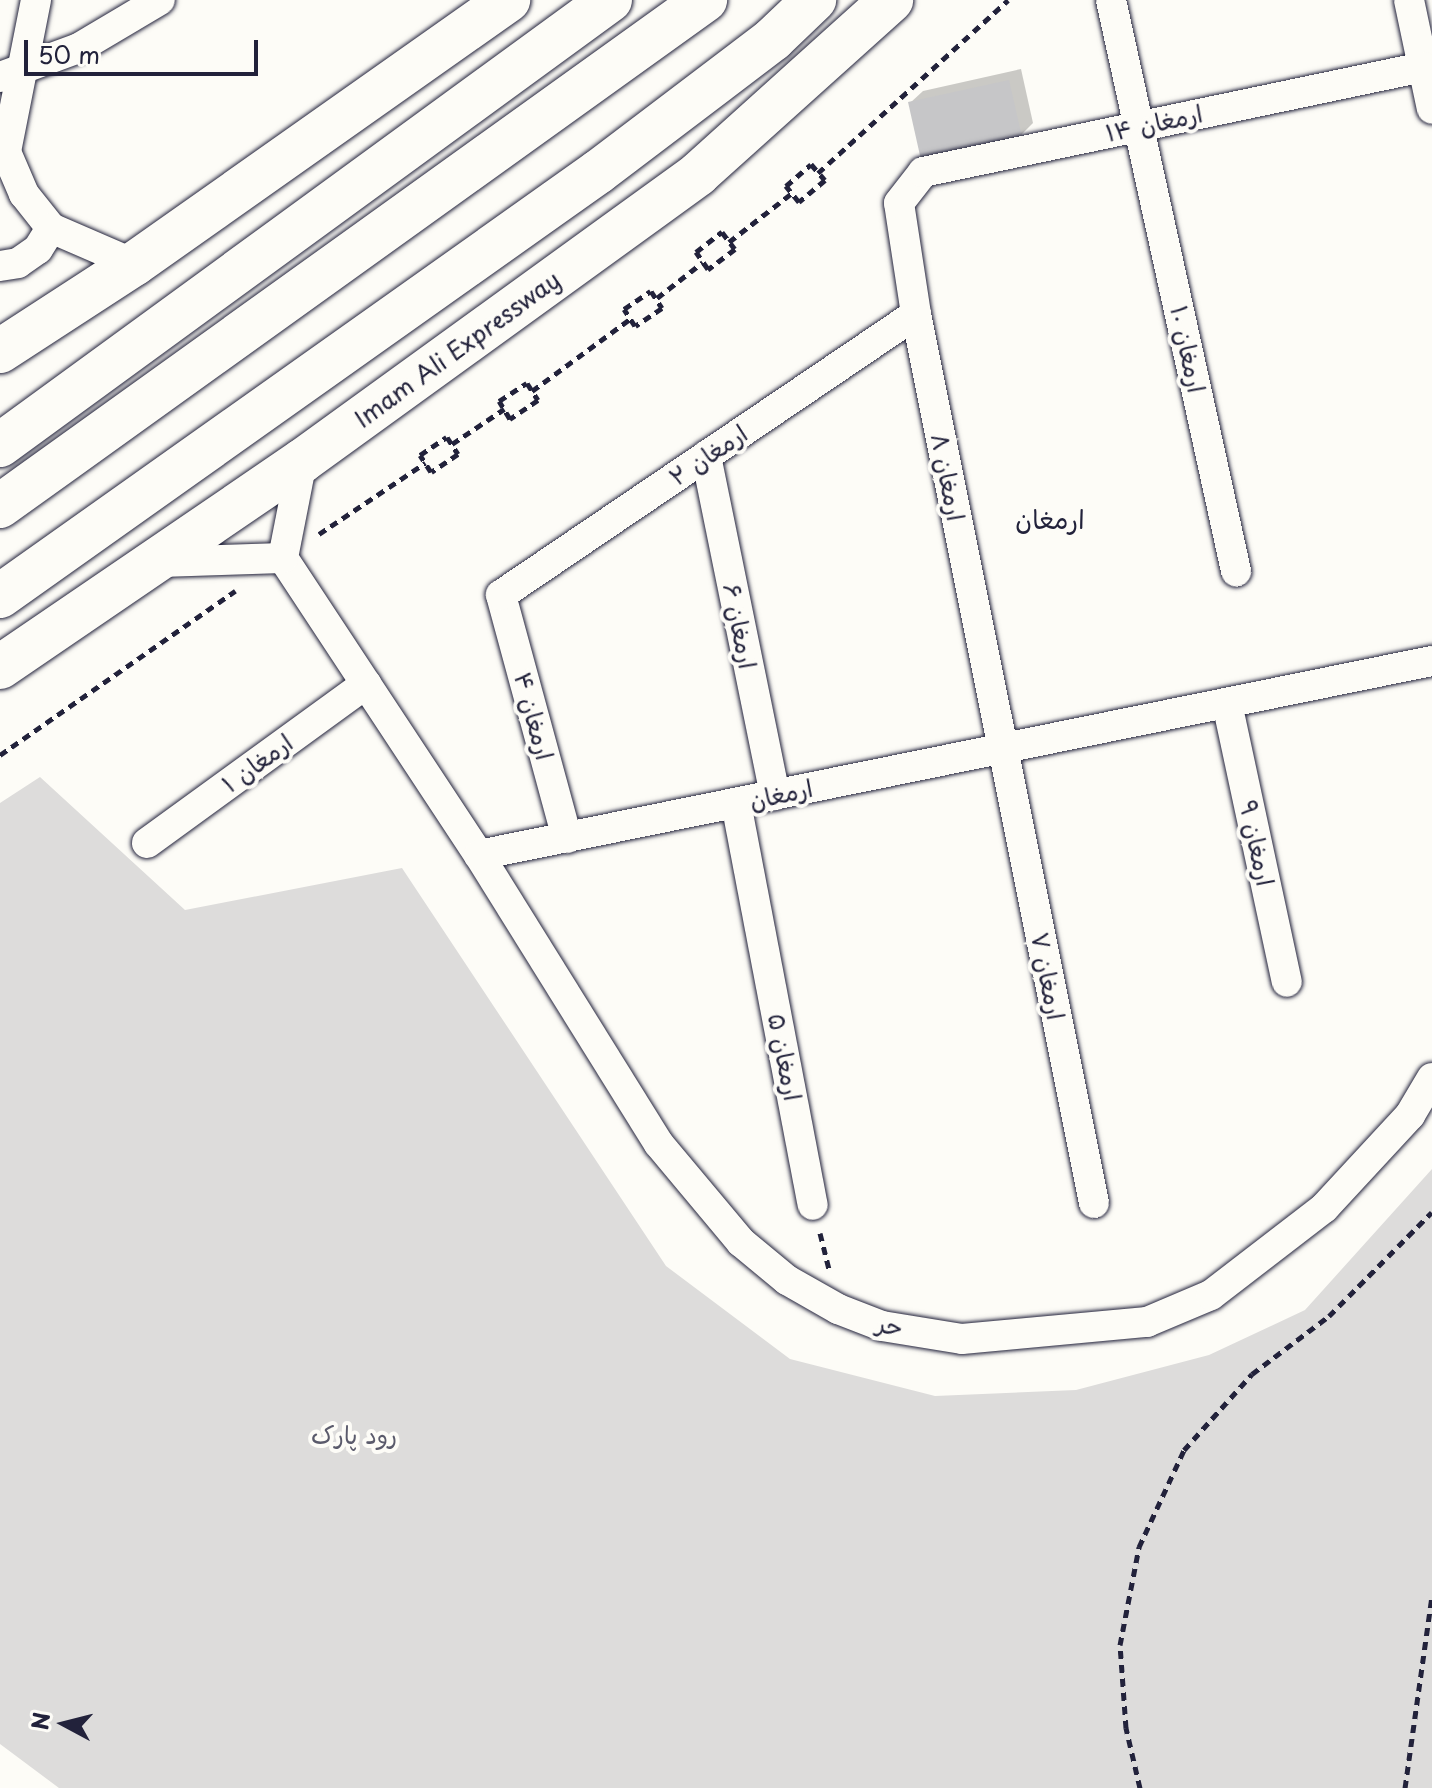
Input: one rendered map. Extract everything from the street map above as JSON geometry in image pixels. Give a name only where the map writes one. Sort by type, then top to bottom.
[{"type":"highway","points":[[0,351],[134,264],[508,0]]},
{"type":"highway","points":[[0,445],[610,0]]},
{"type":"highway","points":[[0,506],[705,0]]},
{"type":"highway","points":[[0,596],[598,172],[773,39],[814,0]]},
{"type":"highway","name":"Imam Ali Expressway","points":[[0,667],[160,562],[698,174],[891,0]]},
{"type":"street","points":[[36,0],[13,74],[6,152],[24,194],[51,228],[134,264]]},
{"type":"street","points":[[13,74],[79,48],[160,0]]},
{"type":"street","name":"ارمغان ۱۰","points":[[1111,0],[1236,571]]},
{"type":"street","points":[[1409,0],[1432,109]]},
{"type":"street","name":"ارمغان ۱۴","points":[[899,203],[923,172],[1423,67]]},
{"type":"street","name":"ارمغان ۸","points":[[899,203],[916,314],[1002,749]]},
{"type":"street","points":[[0,266],[18,263],[38,249],[51,228]]},
{"type":"street","name":"ارمغان ۲","points":[[501,595],[916,314]]},
{"type":"street","name":"ارمغان ۶","points":[[706,456],[775,795]]},
{"type":"street","points":[[302,461],[283,558],[479,855]]},
{"type":"street","points":[[160,562],[283,558]]},
{"type":"street","name":"ارمغان ۴","points":[[501,595],[567,838]]},
{"type":"street","name":"ارمغان","points":[[479,855],[1432,661]]},
{"type":"street","name":"ارمغان ۱","points":[[147,843],[366,684]]},
{"type":"street","name":"ارمغان ۹","points":[[1227,703],[1287,982]]},
{"type":"street","name":"ارمغان ۷","points":[[1002,749],[1094,1203]]},
{"type":"street","name":"ارمغان ۵","points":[[736,803],[813,1205]]},
{"type":"street","name":"حر","points":[[479,855],[659,1144],[741,1242],[787,1280],[838,1309],[882,1326],[962,1339],[1147,1322],[1211,1295],[1324,1208],[1410,1115],[1432,1078]]},
{"type":"path","points":[[818,173],[1008,0]]},
{"type":"path","points":[[811,164],[825,180],[799,202],[792,193],[786,186],[811,164]]},
{"type":"path","points":[[729,242],[792,193]]},
{"type":"path","points":[[722,232],[735,249],[708,269],[703,262],[696,252],[722,232]]},
{"type":"path","points":[[656,299],[703,262]]},
{"type":"path","points":[[651,291],[662,308],[635,326],[630,319],[624,309],[651,291]]},
{"type":"path","points":[[532,391],[630,319]]},
{"type":"path","points":[[527,383],[538,400],[510,419],[504,409],[499,401],[527,383]]},
{"type":"path","points":[[452,444],[504,409]]},
{"type":"path","points":[[447,437],[458,454],[431,472],[425,463],[420,455],[447,437]]},
{"type":"path","points":[[0,755],[425,463]]},
{"type":"path","points":[[813,1205],[838,1309]]},
{"type":"path","points":[[1140,1788],[1126,1728],[1120,1645],[1139,1547],[1184,1450],[1252,1374],[1329,1316],[1432,1212]]},
{"type":"path","points":[[1405,1788],[1432,1595]]},
{"type":"green space","name":"رود پارک","points":[[40,777],[185,910],[402,868],[666,1266],[790,1359],[935,1396],[1076,1390],[1209,1355],[1305,1310],[1432,1169],[1432,1788],[59,1788],[0,1744],[0,803]]},
{"type":"building","points":[[1009,80],[1022,137],[921,160],[908,102]]},
{"type":"district","name":"ارمغان","points":[[1050,519]]}]
